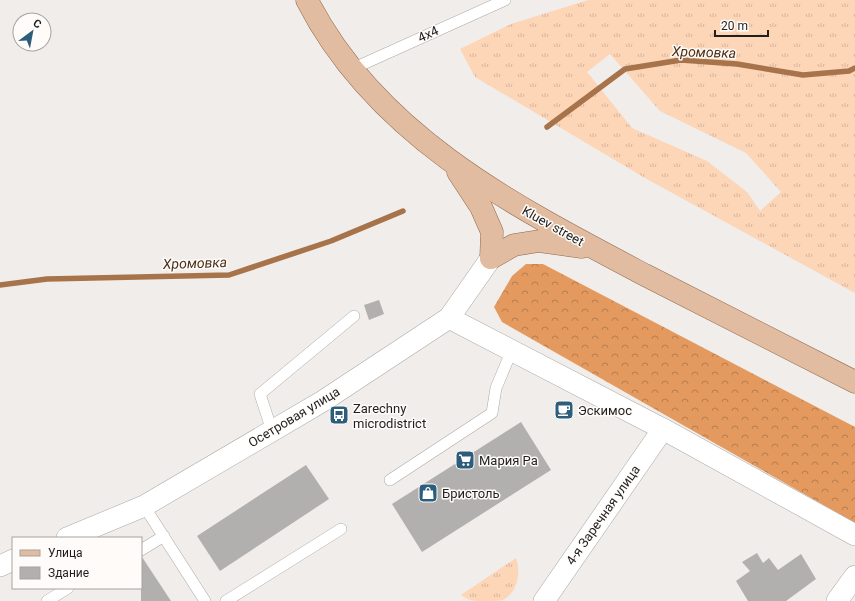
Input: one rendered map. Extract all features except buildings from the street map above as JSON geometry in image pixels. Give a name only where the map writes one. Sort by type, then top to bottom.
[{"type":"main road","name":"Kluev street","points":[[307,0],[320,26],[352,69],[421,138],[453,164],[521,208],[593,248],[855,382]]},
{"type":"main road","points":[[453,164],[481,207],[492,232],[491,258]]},
{"type":"main road","points":[[491,258],[514,245],[539,241],[593,248]]},
{"type":"street","name":"Осетровая улица","points":[[69,537],[144,506],[323,400],[449,318],[491,258]]},
{"type":"street","points":[[449,318],[662,429],[855,535]]},
{"type":"street","name":"4-я Заречная улица","points":[[544,601],[662,429]]},
{"type":"street","points":[[0,566],[12,560]]},
{"type":"street","points":[[837,601],[855,576]]},
{"type":"lane","name":"4x4","points":[[352,69],[504,0]]},
{"type":"lane","points":[[272,431],[260,394],[354,316]]},
{"type":"lane","points":[[390,480],[492,413],[496,388],[512,350]]},
{"type":"lane","points":[[144,506],[205,601]]},
{"type":"lane","points":[[226,601],[341,529]]},
{"type":"lane","points":[[142,549],[164,536]]},
{"type":"lane","points":[[47,601],[66,589]]},
{"type":"green space","points":[[588,0],[855,0],[855,293],[645,178],[475,77],[460,49],[511,24]],"holes":[[[610,54],[660,111],[746,153],[781,192],[760,211],[747,192],[707,161],[632,128],[587,72]]]},
{"type":"green space","points":[[526,264],[543,264],[855,427],[855,523],[502,322],[494,307],[512,276]]},
{"type":"green space","points":[[516,558],[518,569],[517,581],[512,592],[503,600],[475,601],[469,600],[461,595]]},
{"type":"waterway","name":"Хромовка","points":[[547,127],[625,69],[681,60],[737,64],[803,75],[849,71],[855,68]]},
{"type":"waterway","name":"Хромовка","points":[[0,285],[47,279],[229,275],[331,241],[403,211]]},
{"type":"place","name":"Эскимос","points":[[564,410]]},
{"type":"place","name":"Zarechny microdistrict","points":[[339,415]]},
{"type":"place","name":"Мария Ра","points":[[465,460]]},
{"type":"place","name":"Бристоль","points":[[428,493]]}]
